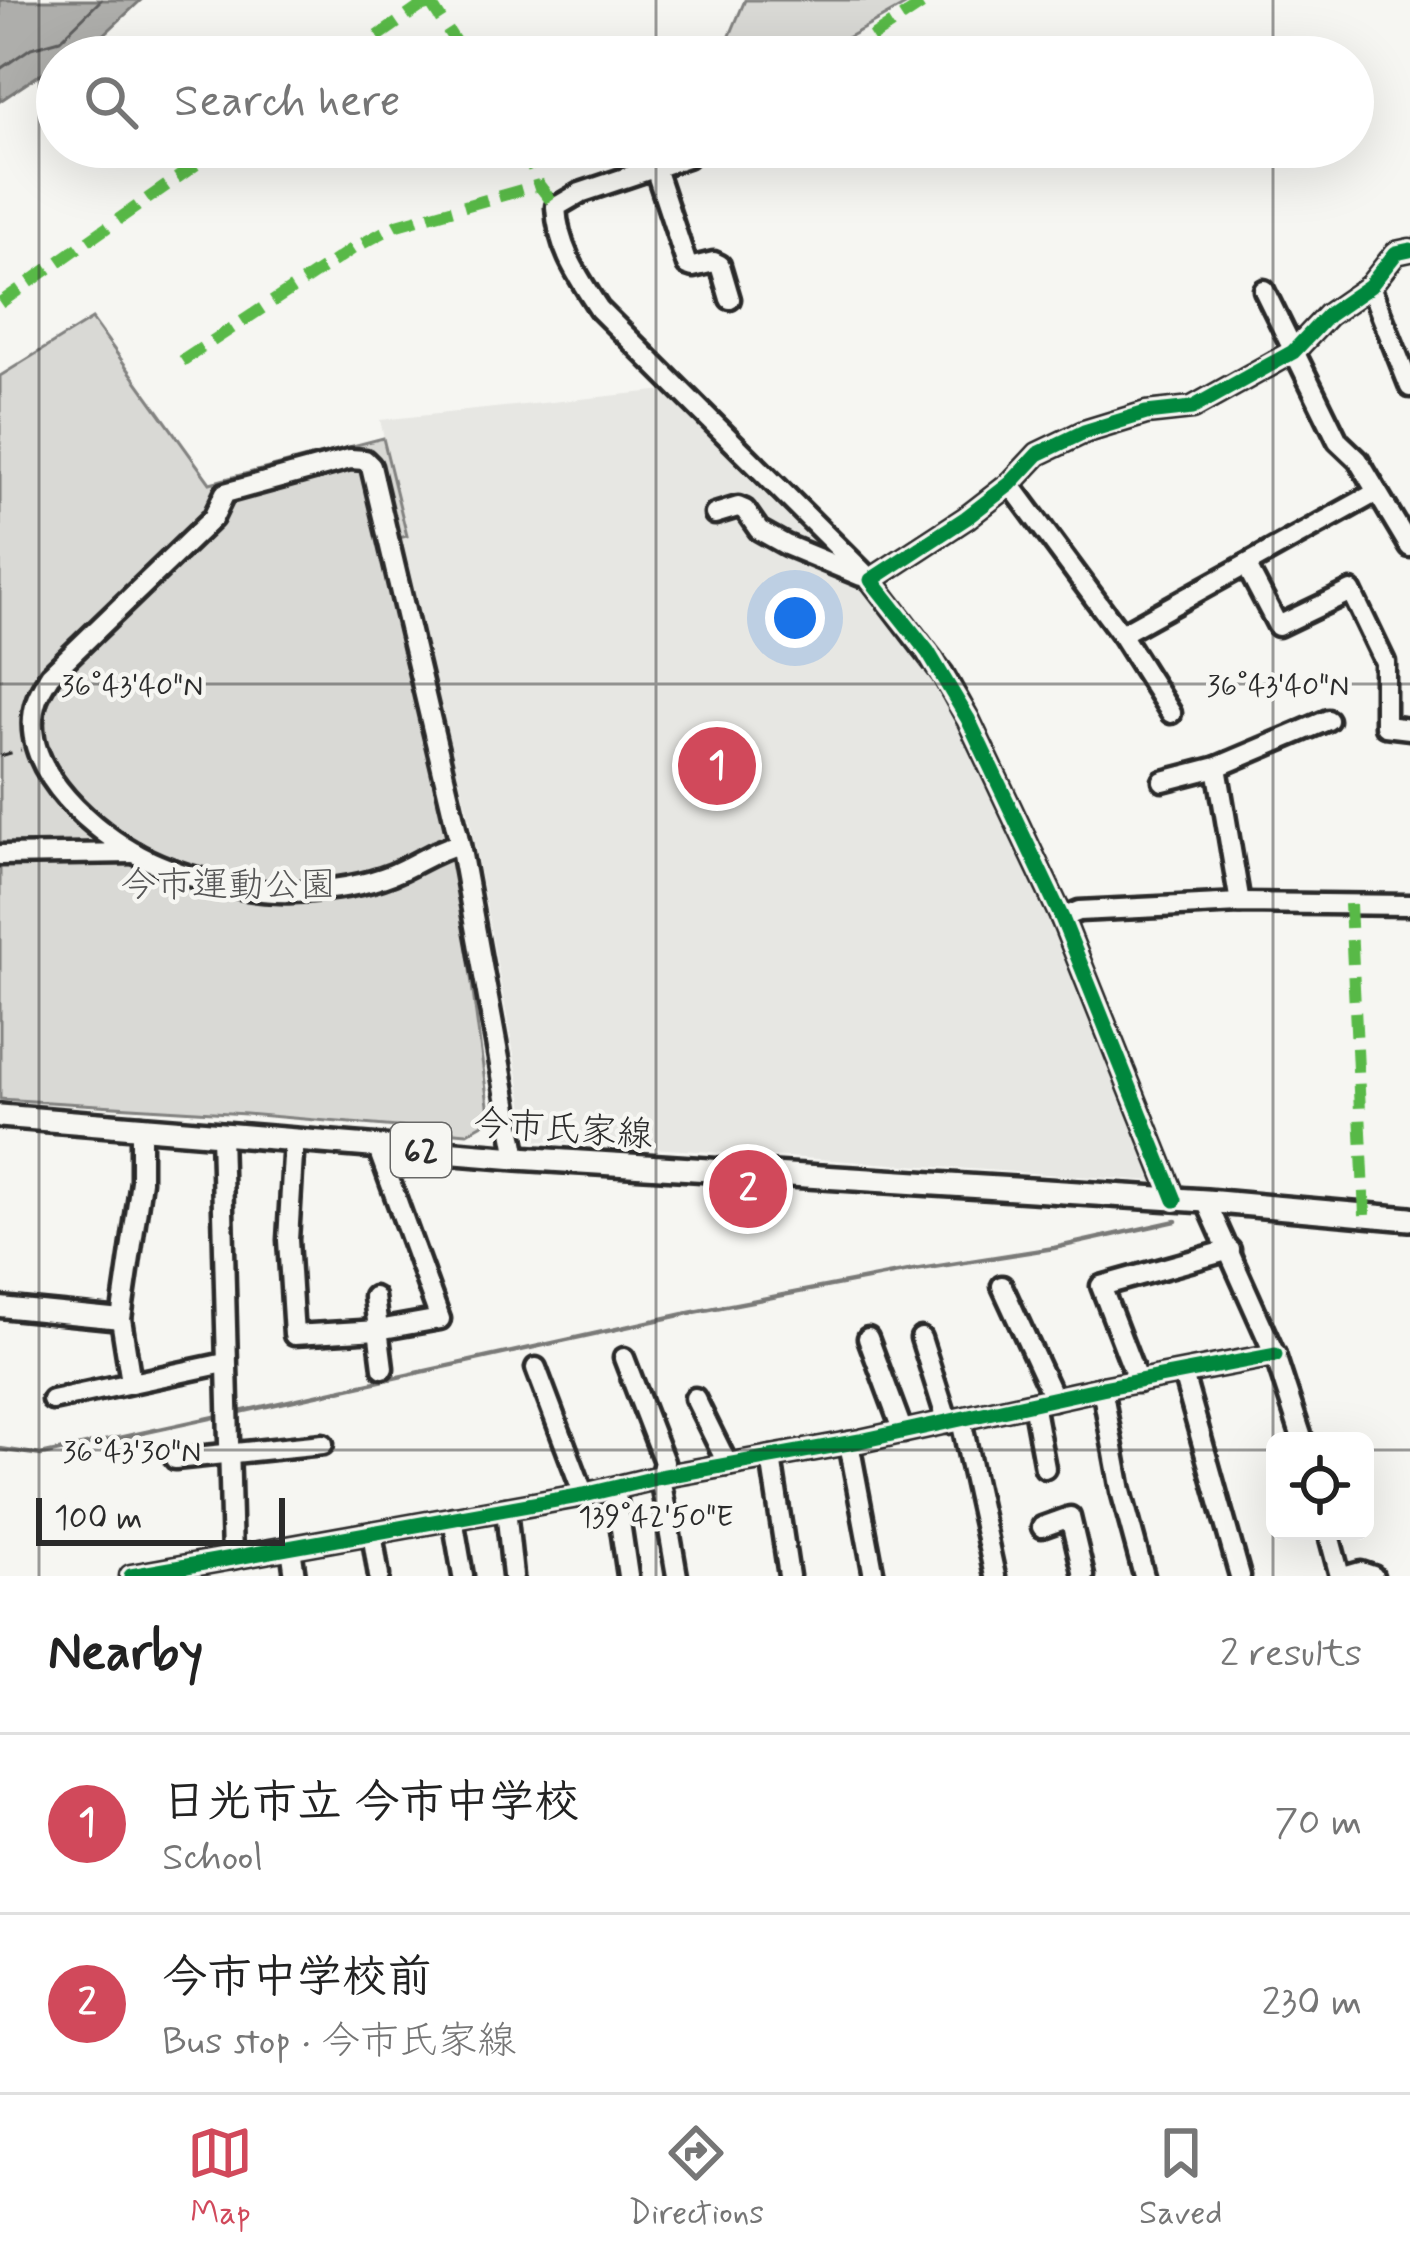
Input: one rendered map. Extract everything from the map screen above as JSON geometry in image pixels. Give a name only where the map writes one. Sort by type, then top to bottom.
[{"type":"main road","name":"今市氏家線","points":[[0,1117],[1410,1219]]},
{"type":"street","points":[[730,298],[720,266],[714,262],[687,266],[655,168],[580,193],[556,207],[568,261],[599,308],[872,580],[943,674],[1062,918],[1175,1200]]},
{"type":"street","points":[[872,580],[966,518],[1010,484],[1038,454],[1084,432],[1146,413],[1192,407],[1293,352],[1328,315],[1370,286],[1396,253],[1410,250]]},
{"type":"street","points":[[1370,286],[1410,387]]},
{"type":"street","points":[[1264,290],[1338,441],[1358,460],[1410,547]]},
{"type":"street","points":[[460,844],[392,874],[320,890],[290,892],[206,881],[135,854],[58,789],[35,746],[35,701],[50,675],[213,518],[225,493],[350,458],[365,460],[371,466],[460,844],[517,1158]]},
{"type":"street","points":[[1010,484],[1121,634],[1171,713]]},
{"type":"street","points":[[1121,634],[1377,492]]},
{"type":"street","points":[[715,514],[738,507],[759,530],[786,545],[872,580]]},
{"type":"street","points":[[1246,565],[1278,626],[1351,591],[1385,662],[1385,726],[1410,729]]},
{"type":"street","points":[[1162,781],[1217,767],[1328,720]]},
{"type":"street","points":[[1217,767],[1240,903]]},
{"type":"street","points":[[0,855],[135,854]]},
{"type":"street","points":[[1062,918],[1079,911],[1240,903],[1410,905]]},
{"type":"street","points":[[130,1382],[121,1319],[141,1180],[141,1126]]},
{"type":"street","points":[[221,1133],[232,1558]]},
{"type":"street","points":[[294,1139],[288,1240],[294,1335],[378,1330],[440,1319],[377,1146]]},
{"type":"street","points":[[1206,1201],[1275,1354],[1300,1432]]},
{"type":"street","points":[[1138,1382],[1101,1286],[1230,1250]]},
{"type":"street","points":[[1002,1286],[1054,1399]]},
{"type":"street","points":[[374,1297],[382,1368]]},
{"type":"street","points":[[0,1307],[121,1319]]},
{"type":"street","points":[[868,1338],[903,1432]]},
{"type":"street","points":[[921,1338],[954,1422],[995,1576]]},
{"type":"street","points":[[131,1576],[200,1570],[232,1558],[584,1495],[1275,1354]]},
{"type":"street","points":[[624,1358],[664,1462],[661,1477],[677,1576]]},
{"type":"street","points":[[52,1400],[225,1363]]},
{"type":"street","points":[[536,1368],[584,1495]]},
{"type":"street","points":[[1183,1374],[1240,1576]]},
{"type":"street","points":[[1102,1388],[1121,1491],[1144,1576]]},
{"type":"street","points":[[695,1398],[728,1465]]},
{"type":"street","points":[[1034,1403],[1045,1468]]},
{"type":"street","points":[[848,1443],[874,1576]]},
{"type":"street","points":[[175,1459],[323,1444]]},
{"type":"street","points":[[771,1457],[789,1576]]},
{"type":"street","points":[[614,1487],[628,1576]]},
{"type":"street","points":[[506,1509],[513,1576]]},
{"type":"street","points":[[1042,1527],[1070,1517],[1084,1576]]},
{"type":"street","points":[[453,1518],[463,1576]]},
{"type":"street","points":[[372,1533],[379,1576]]},
{"type":"street","points":[[1331,1540],[1344,1576],[1361,1572],[1373,1576]]},
{"type":"street","points":[[291,1548],[295,1576]]},
{"type":"path","points":[[0,756],[35,746]]},
{"type":"shaded area","points":[[666,390],[828,543],[825,550],[872,594],[917,654],[953,713],[1046,908],[1153,1181],[530,1140],[470,820],[395,539],[406,535],[380,420]]},
{"type":"green space","points":[[745,0],[914,0],[850,36],[730,36]]},
{"type":"green space","name":"今市運動公園","points":[[92,319],[210,483],[383,438],[407,536],[395,539],[457,872],[490,1120],[467,1133],[0,1099],[0,376]]},
{"type":"water","points":[[0,0],[141,0],[102,36],[36,36],[36,77],[0,101]]},
{"type":"waterway","points":[[235,1413],[689,1313],[1054,1248],[1176,1221]]},
{"type":"waterway","points":[[0,1449],[41,1455],[224,1415]]},
{"type":"marked path","points":[[434,0],[431,4],[452,36]]},
{"type":"marked path","points":[[873,36],[929,0]]},
{"type":"marked path","points":[[378,36],[431,4]]},
{"type":"marked path","points":[[0,303],[191,168]]},
{"type":"marked path","points":[[533,168],[556,207]]},
{"type":"marked path","points":[[182,361],[397,225],[539,185]]},
{"type":"marked path","points":[[1350,904],[1365,1215]]},
{"type":"cycle path","points":[[1175,1200],[1062,918],[968,719],[928,652],[871,580],[966,518],[1010,484],[1038,454],[1084,432],[1146,413],[1192,408],[1293,352],[1328,315],[1370,286],[1396,253],[1410,250]]},
{"type":"cycle path","points":[[131,1576],[584,1495],[1275,1355]]},
{"type":"place","name":"日光市立 今市中学校","points":[[717,766]]},
{"type":"place","name":"今市中学校前","points":[[748,1189]]}]
